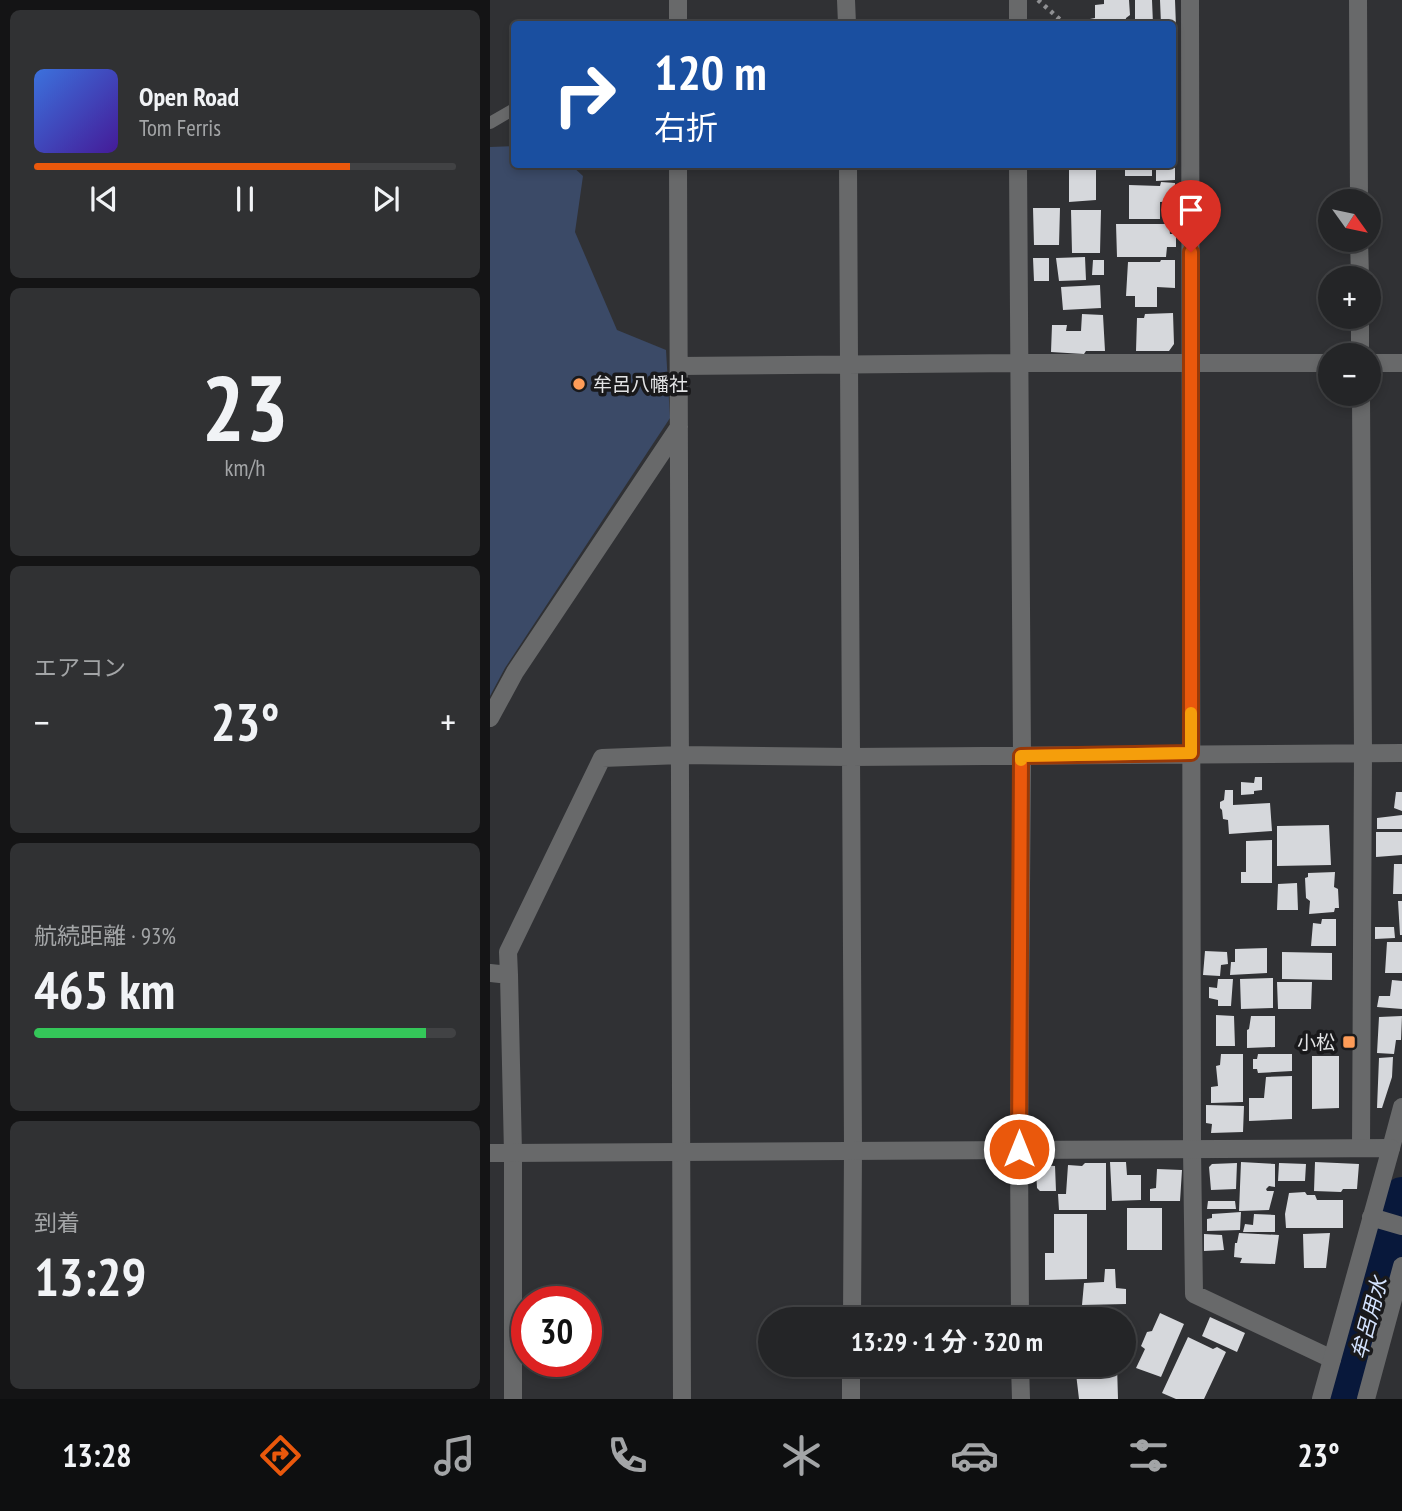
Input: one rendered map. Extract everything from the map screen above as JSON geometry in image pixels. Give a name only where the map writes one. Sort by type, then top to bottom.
[{"type":"street","points":[[678,0],[678,21]]},
{"type":"street","points":[[846,0],[847,21]]},
{"type":"street","points":[[1018,0],[1018,21]]},
{"type":"street","points":[[1190,0],[1194,1294],[1332,1359]]},
{"type":"street","points":[[1357,0],[1359,189]]},
{"type":"street","points":[[678,168],[682,1399]]},
{"type":"street","points":[[848,168],[852,1307]]},
{"type":"street","points":[[1018,168],[1020,1307]]},
{"type":"street","points":[[679,366],[1318,363]]},
{"type":"street","points":[[1381,363],[1402,363]]},
{"type":"street","points":[[1361,406],[1361,1148]]},
{"type":"street","points":[[490,718],[514,672],[679,427]]},
{"type":"street","points":[[513,1399],[513,1153],[508,952],[603,758],[681,755],[850,757],[1402,753]]},
{"type":"street","points":[[490,972],[509,975]]},
{"type":"street","points":[[1321,1399],[1377,1218],[1402,1107]]},
{"type":"street","points":[[490,1153],[1391,1148]]},
{"type":"street","points":[[1377,1218],[1402,1226]]},
{"type":"street","points":[[1366,1399],[1402,1266]]},
{"type":"street","points":[[851,1377],[851,1399]]},
{"type":"street","points":[[1020,1377],[1021,1399]]},
{"type":"lane","points":[[490,123],[511,111]]},
{"type":"path","points":[[1038,0],[1062,21]]},
{"type":"shaded area","name":"牟呂八幡社","points":[[511,146],[511,168],[574,168],[583,176],[575,232],[617,330],[666,350],[670,418],[505,668],[490,696],[490,147]]},
{"type":"building","points":[[1104,0],[1129,0],[1130,15],[1126,21],[1090,21],[1095,18],[1095,5],[1104,4]]},
{"type":"building","points":[[1135,0],[1152,0],[1153,21],[1135,21]]},
{"type":"building","points":[[1160,0],[1175,0],[1176,21],[1161,21]]},
{"type":"building","points":[[1069,168],[1096,168],[1096,200],[1069,202]]},
{"type":"building","points":[[1125,168],[1152,168],[1152,176],[1125,176]]},
{"type":"building","points":[[1156,168],[1175,168],[1175,180],[1156,181]]},
{"type":"building","points":[[1161,182],[1175,183],[1175,201],[1160,202],[1160,219],[1129,219],[1129,185],[1160,186]]},
{"type":"building","points":[[1033,208],[1060,208],[1059,245],[1034,245]]},
{"type":"building","points":[[1071,210],[1101,210],[1100,253],[1072,253]]},
{"type":"building","points":[[1116,224],[1169,224],[1170,234],[1176,234],[1176,247],[1167,247],[1166,257],[1117,257]]},
{"type":"building","points":[[1085,257],[1086,280],[1059,281],[1056,258]]},
{"type":"building","points":[[1033,258],[1049,258],[1049,281],[1034,281]]},
{"type":"building","points":[[1093,260],[1104,260],[1104,275],[1092,275]]},
{"type":"building","points":[[1175,260],[1175,288],[1157,287],[1157,307],[1135,307],[1135,296],[1126,296],[1128,262]]},
{"type":"building","points":[[1100,285],[1101,308],[1063,310],[1061,287]]},
{"type":"building","points":[[1173,313],[1174,344],[1169,351],[1136,351],[1137,318],[1144,318],[1145,314]]},
{"type":"building","points":[[1082,314],[1103,315],[1105,351],[1086,351],[1084,354],[1051,352],[1052,325],[1067,325],[1066,331],[1081,331]]},
{"type":"building","points":[[1255,777],[1262,777],[1262,790],[1241,795],[1241,782],[1254,783]]},
{"type":"building","points":[[1225,790],[1233,790],[1233,805],[1270,803],[1272,831],[1229,834],[1228,820],[1223,819],[1220,808]]},
{"type":"building","points":[[1396,792],[1402,792],[1402,811],[1394,808]]},
{"type":"building","points":[[1402,815],[1402,829],[1377,829],[1377,818]]},
{"type":"building","points":[[1329,825],[1331,865],[1277,866],[1277,826]]},
{"type":"building","points":[[1376,832],[1402,832],[1402,855],[1376,857]]},
{"type":"building","points":[[1272,840],[1272,883],[1241,883],[1241,872],[1246,872],[1246,841]]},
{"type":"building","points":[[1394,864],[1402,864],[1402,894],[1393,894]]},
{"type":"building","points":[[1335,872],[1334,887],[1338,889],[1339,908],[1335,908],[1334,912],[1309,914],[1310,901],[1306,898],[1305,878],[1308,873]]},
{"type":"building","points":[[1297,883],[1298,910],[1277,910],[1278,884]]},
{"type":"building","points":[[1398,901],[1402,901],[1402,935],[1400,935]]},
{"type":"building","points":[[1322,919],[1336,919],[1336,946],[1311,946],[1313,923],[1321,924]]},
{"type":"building","points":[[1375,927],[1394,927],[1395,938],[1375,939]]},
{"type":"building","points":[[1387,942],[1402,942],[1402,973],[1385,973]]},
{"type":"building","points":[[1267,948],[1267,973],[1230,975],[1231,962],[1235,962],[1235,949]]},
{"type":"building","points":[[1205,951],[1227,952],[1228,964],[1221,965],[1220,976],[1203,975]]},
{"type":"building","points":[[1282,952],[1332,953],[1332,980],[1282,979]]},
{"type":"building","points":[[1273,978],[1273,1008],[1241,1009],[1240,979]]},
{"type":"building","points":[[1218,979],[1233,979],[1231,1006],[1218,1006],[1218,1000],[1209,998],[1209,987],[1217,988]]},
{"type":"building","points":[[1392,980],[1402,981],[1402,1009],[1377,1007],[1379,996],[1390,996]]},
{"type":"building","points":[[1277,982],[1312,982],[1311,1009],[1278,1009]]},
{"type":"building","points":[[1216,1015],[1234,1016],[1235,1046],[1216,1046]]},
{"type":"building","points":[[1251,1016],[1275,1016],[1275,1047],[1247,1048],[1247,1030]]},
{"type":"building","points":[[1402,1016],[1401,1040],[1396,1040],[1394,1054],[1377,1053],[1379,1017]]},
{"type":"building","points":[[1221,1054],[1243,1054],[1243,1102],[1211,1103],[1211,1087],[1218,1086],[1216,1066],[1220,1065]]},
{"type":"building","points":[[1258,1054],[1292,1054],[1292,1071],[1258,1073],[1257,1069],[1253,1069],[1253,1059],[1257,1059]]},
{"type":"building","points":[[1312,1056],[1339,1056],[1339,1108],[1312,1109]]},
{"type":"building","points":[[1393,1057],[1392,1077],[1382,1108],[1377,1108],[1379,1058]]},
{"type":"building","points":[[1292,1076],[1292,1119],[1249,1121],[1249,1098],[1264,1098],[1266,1077]]},
{"type":"building","points":[[1206,1105],[1244,1106],[1243,1132],[1211,1133],[1212,1124],[1206,1123]]},
{"type":"building","points":[[1110,1162],[1126,1162],[1127,1175],[1141,1175],[1141,1200],[1112,1201]]},
{"type":"building","points":[[1241,1162],[1275,1164],[1275,1187],[1269,1186],[1266,1189],[1274,1191],[1269,1210],[1239,1211]]},
{"type":"building","points":[[1315,1162],[1359,1164],[1357,1189],[1343,1189],[1341,1192],[1314,1191]]},
{"type":"building","points":[[1085,1163],[1106,1163],[1106,1210],[1059,1210],[1058,1194],[1066,1194],[1068,1165],[1082,1166]]},
{"type":"building","points":[[1237,1163],[1236,1189],[1211,1190],[1209,1167],[1212,1164]]},
{"type":"building","points":[[1279,1163],[1306,1164],[1305,1181],[1278,1181]]},
{"type":"building","points":[[1039,1165],[1055,1166],[1056,1191],[1040,1191],[1037,1188],[1036,1170]]},
{"type":"building","points":[[1157,1169],[1182,1170],[1180,1201],[1150,1201],[1150,1189],[1156,1188]]},
{"type":"building","points":[[1305,1192],[1307,1195],[1315,1195],[1317,1200],[1343,1200],[1343,1228],[1286,1228],[1285,1214],[1289,1193]]},
{"type":"building","points":[[1208,1201],[1235,1201],[1236,1209],[1207,1209]]},
{"type":"building","points":[[1127,1208],[1162,1208],[1162,1250],[1127,1250]]},
{"type":"building","points":[[1241,1212],[1240,1230],[1207,1231],[1207,1219],[1212,1218],[1212,1214]]},
{"type":"building","points":[[1054,1214],[1087,1214],[1087,1279],[1045,1280],[1045,1253],[1054,1253]]},
{"type":"building","points":[[1254,1214],[1275,1215],[1275,1232],[1243,1232],[1245,1224],[1253,1225]]},
{"type":"building","points":[[1239,1233],[1279,1235],[1275,1264],[1240,1263],[1242,1258],[1234,1257]]},
{"type":"building","points":[[1330,1233],[1326,1268],[1304,1268],[1303,1234]]},
{"type":"building","points":[[1204,1234],[1222,1235],[1224,1250],[1204,1251]]},
{"type":"building","points":[[1105,1269],[1115,1269],[1116,1288],[1126,1289],[1126,1304],[1082,1305],[1084,1283],[1104,1282]]},
{"type":"building","points":[[1160,1313],[1184,1324],[1161,1377],[1136,1368],[1145,1349],[1141,1346],[1147,1332],[1152,1331]]},
{"type":"building","points":[[1210,1317],[1245,1333],[1237,1352],[1202,1336]]},
{"type":"building","points":[[1188,1337],[1226,1352],[1204,1399],[1176,1399],[1162,1393]]},
{"type":"building","points":[[1076,1377],[1117,1377],[1118,1399],[1079,1399]]},
{"type":"waterway","name":"牟呂用水","points":[[1347,1399],[1402,1197]]},
{"type":"slow traffic","points":[[1021,760],[1021,756],[1191,753],[1191,713]]},
{"type":"place","name":"牟呂八幡社","points":[[579,384]]},
{"type":"place","name":"小松","points":[[1349,1042]]},
{"type":"route","points":[[1019,1149],[1021,756],[1191,753],[1191,252]]}]
